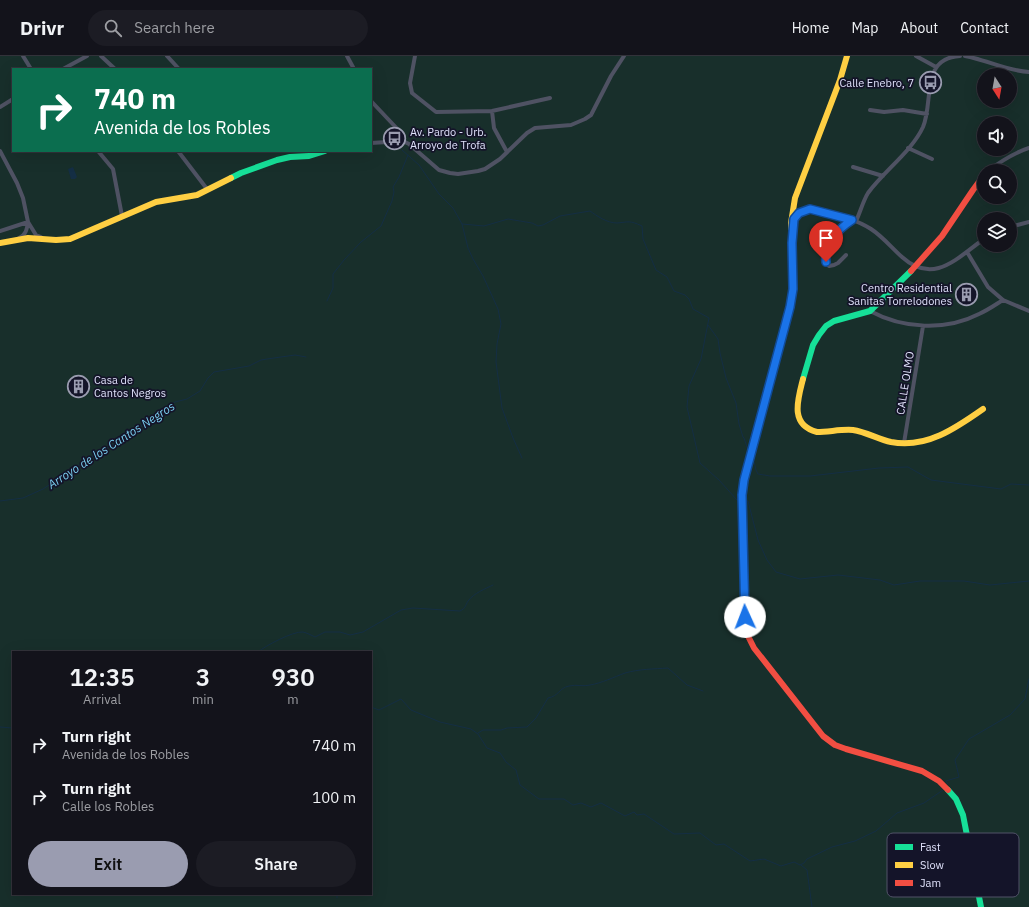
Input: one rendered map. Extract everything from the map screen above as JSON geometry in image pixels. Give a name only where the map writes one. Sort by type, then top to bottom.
[{"type":"main road","points":[[847,56],[840,80],[795,198],[792,211],[793,284],[791,303],[746,471],[742,495],[745,617],[747,634],[754,648],[823,736],[829,741],[846,749],[922,772],[939,781],[951,793],[958,803],[963,815],[967,833]]},
{"type":"main road","points":[[0,243],[16,239],[30,233],[64,240],[77,237],[156,202],[197,195],[241,173],[277,160],[290,157],[309,156],[322,152]]},
{"type":"main road","points":[[977,183],[968,194],[956,217],[942,236],[915,266],[870,311],[864,314],[834,321],[828,324],[819,333],[812,347],[797,403],[799,420],[815,431],[851,430],[885,441],[904,444],[934,439],[958,426],[983,409]]},
{"type":"main road","points":[[795,198],[799,210]]},
{"type":"main road","points":[[792,211],[810,209]]},
{"type":"main road","points":[[792,243],[794,219],[799,210]]},
{"type":"main road","points":[[979,897],[981,907]]},
{"type":"street","points":[[23,56],[30,68]]},
{"type":"street","points":[[65,68],[86,56]]},
{"type":"street","points":[[101,56],[113,68]]},
{"type":"street","points":[[167,56],[178,68]]},
{"type":"street","points":[[347,56],[353,68]]},
{"type":"street","points":[[415,56],[410,83],[412,94],[436,112],[492,111],[550,98]]},
{"type":"street","points":[[372,143],[403,141],[409,144],[439,170],[450,173],[465,174],[486,168],[508,152],[527,133],[535,128],[571,125],[585,120],[591,115],[610,77],[624,56]]},
{"type":"street","points":[[916,56],[936,67]]},
{"type":"street","points":[[846,255],[834,265],[829,266],[826,262],[828,248],[832,237],[854,221],[868,194],[917,138],[923,127],[927,114],[930,88],[936,67],[941,61],[960,56]]},
{"type":"street","points":[[965,56],[1029,72]]},
{"type":"street","points":[[0,107],[12,100]]},
{"type":"street","points":[[372,102],[404,136],[403,141]]},
{"type":"street","points":[[870,110],[884,112],[903,110],[927,114]]},
{"type":"street","points":[[492,111],[494,128],[508,152]]},
{"type":"street","points":[[908,148],[932,159]]},
{"type":"street","points":[[998,164],[1018,152],[1029,148]]},
{"type":"street","points":[[0,151],[23,198],[30,233]]},
{"type":"street","points":[[99,152],[112,169],[122,216]]},
{"type":"street","points":[[179,152],[208,190]]},
{"type":"street","points":[[853,167],[883,176]]},
{"type":"street","points":[[810,209],[854,221],[872,229],[904,259],[915,266],[926,269],[937,269],[954,262],[977,244]]},
{"type":"street","points":[[0,231],[28,222]]},
{"type":"street","points":[[1017,226],[1029,222]]},
{"type":"street","points":[[967,252],[988,287],[1003,300],[1029,311]]},
{"type":"street","points":[[870,311],[880,317],[895,322],[923,326],[952,324],[978,315],[1003,300]]},
{"type":"street","name":"CALLE OLMO","points":[[904,444],[923,326]]},
{"type":"green space","points":[[0,56],[1029,56],[1029,907],[0,907]]},
{"type":"water","points":[[73,167],[77,177],[75,179],[71,179],[68,169]]},
{"type":"waterway","points":[[402,150],[419,165],[439,194],[453,208],[462,224],[468,248],[498,309],[501,324],[497,344],[496,362],[502,408],[522,458]]},
{"type":"waterway","points":[[327,301],[333,288],[333,274],[361,242],[381,226],[392,201],[394,192],[393,187],[408,155]]},
{"type":"waterway","points":[[462,224],[484,226],[508,219],[532,223],[538,226],[560,216],[590,211],[602,219],[610,222],[632,222],[642,226],[643,239],[656,270],[667,277],[674,291],[685,295],[689,299],[693,309],[709,318],[701,359],[689,386],[687,407],[700,463],[719,480],[737,500],[739,500]]},
{"type":"waterway","points":[[708,325],[718,339],[726,378],[736,403],[739,424],[748,450]]},
{"type":"waterway","name":"Arroyo de los Cantos Negros","points":[[0,501],[23,498],[43,489],[96,454],[126,438],[156,414],[175,402],[187,399],[200,391],[208,378],[214,372],[249,366],[261,360],[267,359],[295,355],[306,357]]},
{"type":"waterway","points":[[753,457],[758,474],[770,476],[810,476],[879,468],[908,467],[931,480],[1001,489],[1011,484],[1029,485]]},
{"type":"waterway","points":[[746,501],[748,501],[758,540],[767,560],[776,572],[800,579],[838,575],[880,580],[894,585],[920,581],[964,581],[990,585],[1029,581]]},
{"type":"waterway","points":[[260,651],[279,639],[298,632],[304,632],[315,637],[325,632],[340,632],[350,635],[363,632],[401,610],[413,608],[460,611],[473,596],[493,585]]},
{"type":"waterway","points":[[478,733],[483,730],[501,730],[507,728],[527,727],[536,718],[548,698],[555,696],[563,688],[572,685],[585,686],[594,684],[625,673],[646,669],[668,668],[687,685],[703,691]]},
{"type":"waterway","points":[[948,784],[946,781],[959,777],[955,760],[969,739],[1010,715],[1025,699],[1029,679]]},
{"type":"waterway","points":[[372,707],[379,710],[401,699],[411,710],[440,722],[471,729],[478,734],[487,748],[500,753],[506,762],[516,770],[520,785],[539,799],[564,799],[573,805],[581,803],[591,807],[601,803],[625,816],[634,812],[637,815],[644,814],[674,834],[700,833],[716,845],[724,844],[750,861],[764,859],[781,866],[794,862],[800,865],[807,859],[832,847],[855,841],[876,831],[897,813],[924,803],[943,790]]},
{"type":"waterway","points":[[0,727],[12,728]]},
{"type":"waterway","points":[[801,865],[807,870],[812,907]]},
{"type":"traffic: fast","points":[[231,178],[277,160],[290,157],[309,156],[322,152]]},
{"type":"traffic: fast","points":[[803,379],[813,345],[826,326],[834,321],[870,311],[911,271]]},
{"type":"traffic: fast","points":[[746,630],[742,495],[752,448]]},
{"type":"traffic: fast","points":[[948,790],[956,799],[963,815],[967,833]]},
{"type":"traffic: fast","points":[[979,897],[981,907]]},
{"type":"traffic: slow","points":[[793,285],[791,223],[795,198],[840,80],[847,56]]},
{"type":"traffic: slow","points":[[0,243],[28,238],[56,240],[70,239],[156,202],[197,195],[231,178]]},
{"type":"traffic: slow","points":[[794,222],[797,215],[810,209]]},
{"type":"traffic: slow","points":[[803,379],[798,403],[799,417],[802,424],[808,429],[817,432],[853,430],[891,442],[916,442],[928,440],[951,430],[983,409]]},
{"type":"traffic: jam","points":[[911,271],[942,236],[977,185]]},
{"type":"traffic: jam","points":[[752,448],[792,298],[793,285]]},
{"type":"traffic: jam","points":[[746,630],[754,648],[823,736],[835,745],[846,749],[922,771],[939,781],[948,790]]},
{"type":"place","name":"Calle Enebro, 7","points":[[930,83]]},
{"type":"place","name":"Av. Pardo - Urb. Arroyo de Trofa","points":[[394,138]]},
{"type":"place","name":"Centro Residential Sanitas Torrelodones","points":[[967,294]]},
{"type":"place","name":"Casa de Cantos Negros","points":[[79,386]]},
{"type":"route","points":[[745,617],[742,495],[744,480],[790,307],[793,289],[792,243],[794,219],[799,213],[810,209],[852,220],[832,237],[825,260],[826,262]]}]
